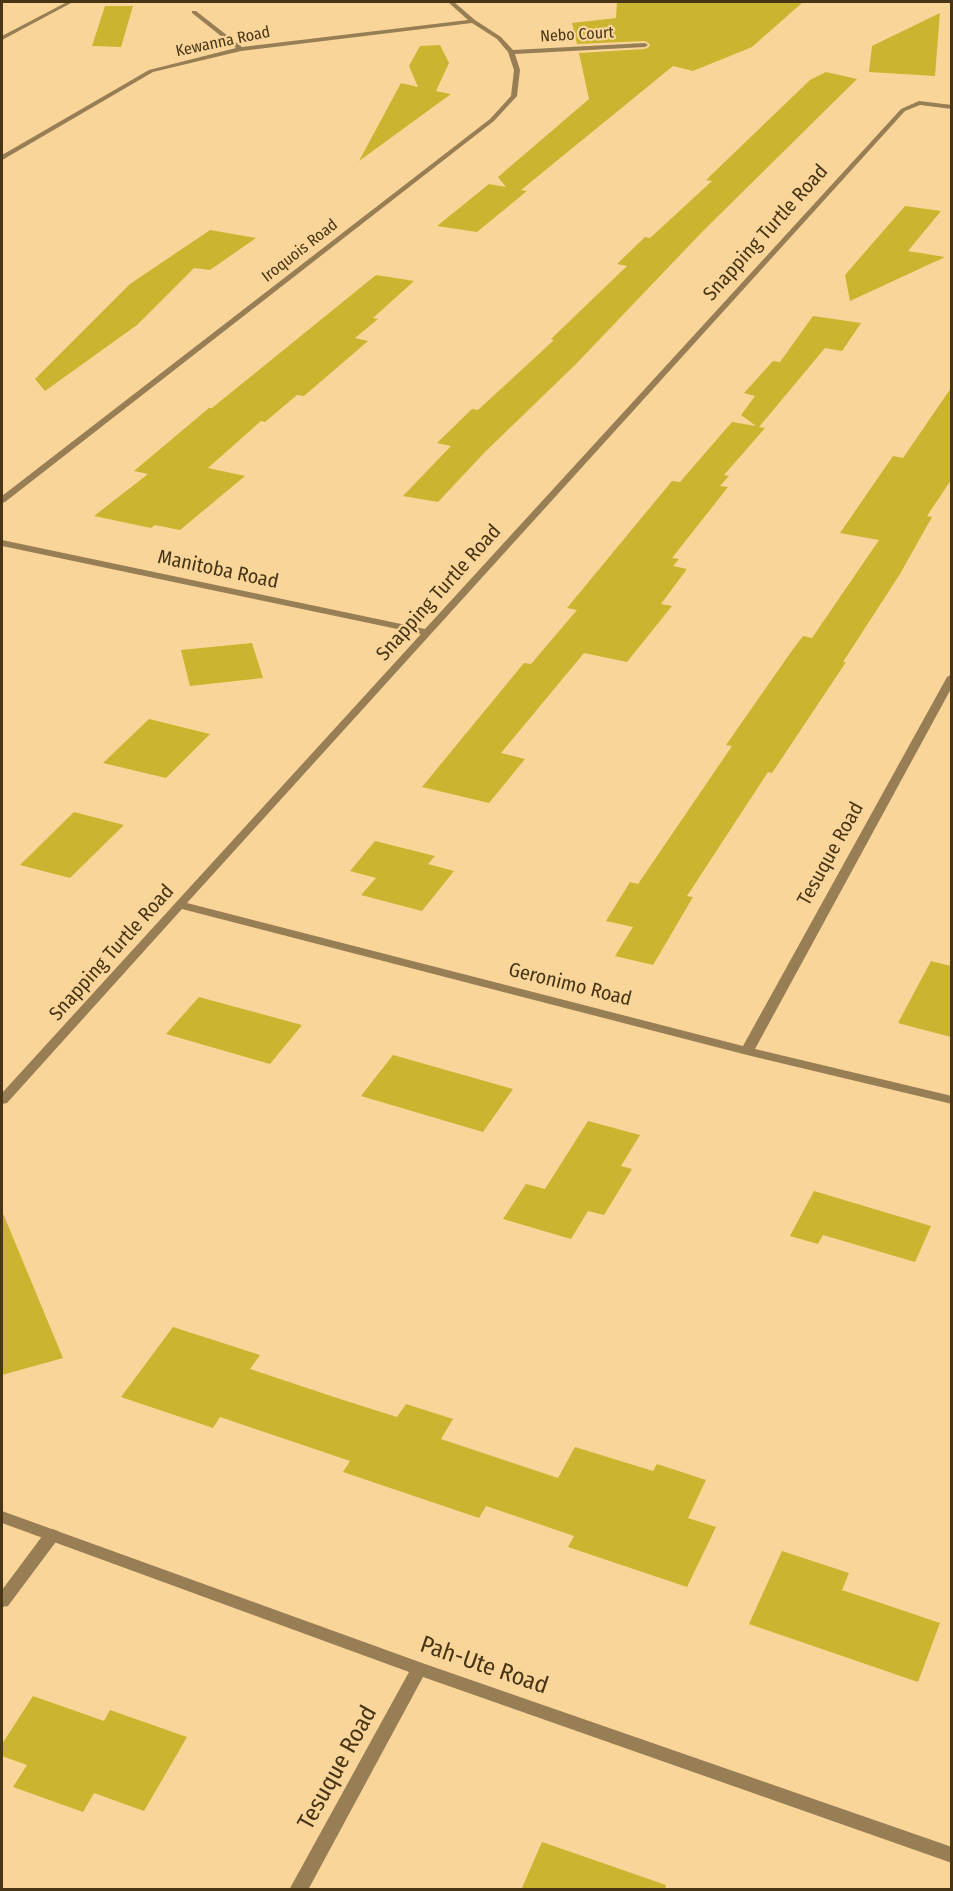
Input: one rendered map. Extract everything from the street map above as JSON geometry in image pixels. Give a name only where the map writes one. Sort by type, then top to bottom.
[{"type":"street","points":[[2,38],[70,2]]},
{"type":"street","points":[[451,2],[473,21],[499,38],[511,52]]},
{"type":"street","points":[[194,12],[241,49]]},
{"type":"street","name":"Kewanna Road","points":[[2,158],[151,71],[241,49],[473,21]]},
{"type":"street","name":"Nebo Court","points":[[511,52],[645,45]]},
{"type":"street","name":"Iroquois Road","points":[[2,500],[492,120],[514,96],[517,70],[511,52]]},
{"type":"street","name":"Snapping Turtle Road","points":[[2,1100],[903,110],[919,103],[951,107]]},
{"type":"street","name":"Manitoba Road","points":[[2,543],[427,632]]},
{"type":"street","name":"Tesuque Road","points":[[747,1051],[951,676]]},
{"type":"street","name":"Geronimo Road","points":[[180,905],[747,1051],[951,1100]]},
{"type":"street","name":"Pah-Ute Road","points":[[2,1517],[419,1669],[951,1855]]},
{"type":"street","points":[[2,1601],[52,1535]]},
{"type":"street","name":"Tesuque Road","points":[[298,1890],[419,1669]]},
{"type":"building","points":[[617,2],[803,2],[752,47],[693,71],[673,66],[521,190],[527,191],[477,232],[437,226],[489,184],[506,187],[498,177],[589,99],[579,53],[649,47],[650,44],[645,41],[577,44],[572,23],[616,18]]},
{"type":"building","points":[[105,6],[133,6],[121,47],[92,46]]},
{"type":"building","points":[[940,13],[935,76],[869,72],[872,46]]},
{"type":"building","points":[[440,45],[449,63],[436,91],[451,94],[359,161],[401,83],[418,87],[409,66],[420,46]]},
{"type":"building","points":[[826,72],[857,79],[702,232],[576,364],[485,452],[438,502],[403,496],[451,446],[437,443],[472,409],[478,410],[554,340],[551,339],[627,266],[617,264],[645,237],[650,238],[712,181],[706,180],[810,80]]},
{"type":"building","points":[[905,206],[941,211],[908,251],[945,257],[850,301],[845,275]]},
{"type":"building","points":[[210,230],[256,238],[210,270],[194,268],[137,325],[45,391],[35,379],[130,284]]},
{"type":"building","points":[[376,275],[414,281],[373,318],[378,319],[355,338],[368,341],[304,396],[297,395],[265,422],[261,421],[208,468],[245,476],[180,530],[155,525],[151,528],[94,516],[148,474],[134,471]]},
{"type":"building","points":[[813,316],[861,323],[842,351],[825,348],[759,427],[765,428],[724,475],[729,476],[720,486],[728,487],[672,558],[679,559],[673,566],[687,569],[661,604],[672,606],[627,662],[584,653],[501,753],[525,759],[489,803],[422,787],[524,663],[531,664],[577,610],[567,608],[672,481],[680,482],[732,422],[756,426],[741,415],[755,396],[744,393],[773,361],[780,362]]},
{"type":"building","points":[[951,388],[951,480],[927,516],[932,517],[900,574],[843,662],[846,662],[772,773],[768,772],[687,896],[693,897],[653,965],[615,956],[633,927],[606,921],[630,882],[638,884],[732,746],[726,745],[791,652],[803,636],[812,638],[879,540],[840,533],[893,456],[903,458]]},
{"type":"building","points":[[252,643],[263,678],[190,686],[181,650]]},
{"type":"building","points":[[149,719],[210,734],[166,778],[103,763]]},
{"type":"building","points":[[74,812],[124,825],[70,878],[20,865]]},
{"type":"building","points":[[375,841],[435,856],[428,864],[454,871],[422,911],[361,895],[376,878],[350,871]]},
{"type":"building","points":[[931,961],[951,966],[951,1037],[898,1023]]},
{"type":"building","points":[[199,997],[302,1025],[270,1064],[166,1034]]},
{"type":"building","points":[[393,1055],[513,1089],[483,1132],[361,1096]]},
{"type":"building","points":[[588,1121],[640,1135],[621,1166],[632,1169],[604,1215],[588,1211],[571,1239],[503,1219],[526,1184],[545,1189]]},
{"type":"building","points":[[814,1191],[931,1226],[915,1262],[823,1235],[818,1244],[790,1236]]},
{"type":"building","points":[[2,1211],[63,1358],[2,1375]]},
{"type":"building","points":[[173,1327],[260,1355],[250,1369],[340,1399],[397,1417],[406,1404],[453,1419],[441,1439],[558,1478],[575,1447],[653,1471],[657,1464],[706,1480],[688,1518],[716,1527],[687,1587],[568,1547],[574,1536],[486,1506],[479,1518],[343,1472],[350,1461],[220,1417],[213,1428],[121,1397]]},
{"type":"building","points":[[782,1551],[849,1573],[842,1590],[940,1623],[918,1682],[749,1624]]},
{"type":"building","points":[[33,1696],[104,1721],[110,1710],[187,1737],[144,1811],[94,1793],[83,1812],[13,1787],[27,1765],[2,1756],[2,1744]]},
{"type":"building","points":[[542,1842],[666,1885],[665,1890],[521,1890]]}]
